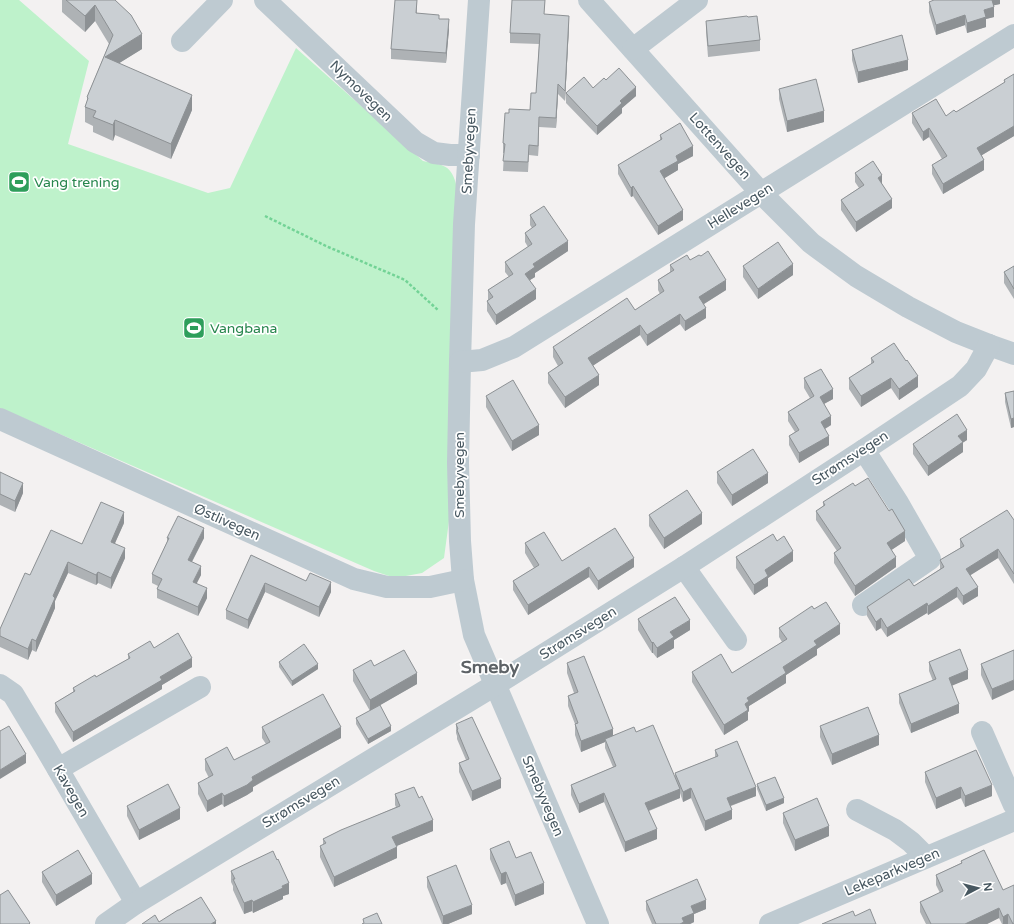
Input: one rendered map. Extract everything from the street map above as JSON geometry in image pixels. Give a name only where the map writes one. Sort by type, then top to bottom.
[{"type":"street","points":[[182,42],[222,0]]},
{"type":"street","name":"Nymovegen","points":[[266,0],[415,142],[434,153],[450,156],[468,155]]},
{"type":"street","name":"Smebyvegen","points":[[479,0],[464,224],[460,362],[458,463],[460,541],[463,580],[474,635],[598,924]]},
{"type":"street","name":"Lottenvegen","points":[[589,0],[761,193],[811,243],[856,276],[908,307],[956,332],[989,346],[1014,354]]},
{"type":"street","points":[[634,49],[697,0]]},
{"type":"street","name":"Hellevegen","points":[[460,362],[482,360],[514,347],[1014,35]]},
{"type":"street","name":"Strømsvegen","points":[[106,924],[136,903],[495,685],[684,567],[864,450],[960,386],[976,370],[989,346]]},
{"type":"street","name":"Østlivegen","points":[[0,419],[354,579],[387,587],[430,587],[463,580]]},
{"type":"street","points":[[863,605],[930,559],[898,503],[864,450]]},
{"type":"street","points":[[684,567],[736,640]]},
{"type":"street","name":"Kavegen","points":[[0,685],[13,694],[136,903]]},
{"type":"street","points":[[58,769],[200,687]]},
{"type":"street","points":[[982,732],[1014,805]]},
{"type":"street","points":[[858,810],[895,830],[911,842],[926,857]]},
{"type":"street","name":"Lekeparkvegen","points":[[770,924],[1014,820]]},
{"type":"path","points":[[265,216],[326,246],[405,280],[446,318],[462,324]]},
{"type":"green space","points":[[0,0],[19,0],[89,61],[68,144],[208,193],[230,188],[296,48],[423,161],[441,165],[449,170],[455,180],[457,188],[451,506],[444,558],[422,573],[395,578],[374,571],[0,408]]},
{"type":"building","points":[[66,0],[115,0],[131,15],[142,34],[105,57],[192,95],[171,144],[115,120],[113,125],[93,117],[96,111],[85,107],[87,97],[113,35],[95,5],[85,16]]},
{"type":"building","points":[[395,0],[417,0],[416,13],[439,15],[439,19],[449,19],[446,53],[391,49]]},
{"type":"building","points":[[512,0],[545,0],[544,14],[569,16],[565,91],[558,84],[556,118],[539,117],[538,146],[529,145],[528,162],[503,161],[505,144],[503,143],[505,113],[509,113],[509,109],[530,110],[531,93],[536,93],[540,34],[510,33]]},
{"type":"building","points":[[934,0],[992,0],[994,7],[984,10],[986,17],[967,23],[965,15],[936,25],[929,2]]},
{"type":"building","points":[[757,16],[760,40],[708,46],[706,21]]},
{"type":"building","points":[[902,35],[908,60],[858,72],[852,50]]},
{"type":"building","points":[[619,68],[636,87],[620,101],[622,103],[597,126],[566,93],[584,77],[593,88],[604,78],[606,80]]},
{"type":"building","points":[[1014,74],[1014,126],[977,148],[984,160],[943,184],[932,165],[947,156],[929,128],[923,132],[912,113],[936,99],[946,116],[954,110],[956,112],[1005,82],[1004,80]]},
{"type":"building","points":[[816,79],[824,111],[787,121],[779,89]]},
{"type":"building","points":[[680,123],[693,146],[676,156],[678,161],[660,171],[683,210],[658,226],[633,186],[631,188],[618,165],[662,139],[660,135]]},
{"type":"building","points":[[873,161],[882,175],[878,178],[892,199],[856,222],[841,200],[864,185],[855,173]]},
{"type":"building","points":[[544,206],[568,241],[533,264],[535,267],[525,274],[536,289],[496,315],[487,301],[493,297],[488,290],[513,274],[505,262],[532,244],[525,233],[536,225],[530,215]]},
{"type":"building","points":[[778,242],[793,264],[758,289],[743,266]]},
{"type":"building","points":[[708,251],[726,280],[699,297],[706,308],[685,321],[680,314],[647,335],[640,325],[588,358],[599,375],[565,397],[548,373],[563,363],[553,347],[627,298],[635,310],[664,291],[658,280],[674,270],[670,265],[687,255],[690,260],[699,255],[701,256]]},
{"type":"building","points":[[1014,266],[1014,289],[1004,272]]},
{"type":"building","points":[[894,343],[918,376],[899,389],[891,378],[861,396],[849,378],[874,362],[871,358]]},
{"type":"building","points":[[821,369],[833,389],[820,397],[831,416],[821,422],[829,436],[799,453],[789,436],[799,430],[788,412],[814,396],[804,378]]},
{"type":"building","points":[[513,380],[539,425],[512,441],[486,396]]},
{"type":"building","points":[[1014,391],[1014,418],[1011,419],[1005,393]]},
{"type":"building","points":[[957,414],[967,430],[958,436],[963,442],[928,466],[913,444]]},
{"type":"building","points":[[753,449],[768,473],[732,495],[717,472]]},
{"type":"building","points":[[0,472],[23,483],[15,501],[0,494]]},
{"type":"building","points":[[868,478],[889,511],[892,509],[905,531],[887,543],[896,557],[855,586],[834,553],[841,548],[816,511],[825,505],[823,502],[853,483],[855,486]]},
{"type":"building","points":[[687,490],[702,513],[664,538],[649,515]]},
{"type":"building","points":[[101,502],[124,512],[111,542],[125,548],[111,578],[98,572],[96,575],[68,562],[53,596],[55,598],[36,641],[32,639],[28,649],[0,636],[0,629],[25,573],[30,575],[51,530],[82,544]]},
{"type":"building","points":[[1007,510],[1014,520],[1014,574],[998,549],[966,569],[978,587],[963,596],[957,587],[928,606],[927,603],[887,628],[881,618],[876,622],[867,607],[909,579],[914,586],[944,567],[940,560],[964,546],[960,539]]},
{"type":"building","points":[[178,516],[204,528],[188,560],[201,566],[193,582],[207,588],[198,607],[157,589],[162,579],[152,574]]},
{"type":"building","points":[[615,528],[634,558],[598,581],[589,567],[528,605],[513,581],[539,565],[525,543],[544,532],[562,561]]},
{"type":"building","points":[[773,534],[777,541],[784,536],[793,551],[765,570],[768,576],[754,585],[736,557]]},
{"type":"building","points":[[251,555],[306,581],[310,573],[331,582],[319,607],[265,583],[248,620],[226,610]]},
{"type":"building","points":[[675,597],[690,620],[670,632],[674,637],[657,648],[653,642],[652,643],[638,619]]},
{"type":"building","points":[[826,602],[840,624],[814,641],[817,645],[783,667],[786,673],[747,698],[749,701],[745,704],[748,710],[724,725],[692,672],[721,654],[732,673],[787,639],[779,628],[812,606],[814,609]]},
{"type":"building","points":[[178,633],[192,658],[160,677],[162,680],[73,732],[55,703],[75,691],[73,688],[95,675],[96,677],[130,658],[128,654],[150,641],[154,648]]},
{"type":"building","points":[[304,644],[318,664],[292,681],[279,662]]},
{"type":"building","points":[[960,649],[968,670],[949,678],[959,704],[911,724],[899,694],[936,679],[929,662]]},
{"type":"building","points":[[404,650],[417,673],[370,700],[353,670],[371,660],[374,666]]},
{"type":"building","points":[[1014,650],[1014,680],[992,689],[981,664]]},
{"type":"building","points":[[584,656],[613,729],[581,741],[575,724],[578,723],[568,696],[578,692],[567,663]]},
{"type":"building","points":[[323,694],[341,727],[252,777],[253,780],[247,785],[224,796],[222,793],[207,801],[198,783],[213,775],[205,759],[227,747],[234,760],[270,742],[262,727]]},
{"type":"building","points":[[380,705],[391,726],[368,739],[356,718]]},
{"type":"building","points":[[868,707],[879,735],[832,754],[820,726]]},
{"type":"building","points":[[472,717],[501,779],[472,791],[459,763],[469,759],[456,724]]},
{"type":"building","points":[[653,725],[680,789],[645,803],[657,829],[625,842],[604,793],[579,804],[571,785],[616,766],[605,739],[634,727],[636,732]]},
{"type":"building","points":[[9,726],[26,754],[0,770],[0,731]]},
{"type":"building","points":[[737,741],[756,787],[727,798],[732,810],[705,821],[691,788],[683,792],[675,773],[718,756],[715,750]]},
{"type":"building","points":[[976,750],[992,785],[965,796],[961,787],[936,798],[925,772]]},
{"type":"building","points":[[775,777],[784,798],[766,805],[757,784]]},
{"type":"building","points":[[168,784],[180,808],[139,830],[127,806]]},
{"type":"building","points":[[414,787],[419,798],[422,796],[433,820],[392,837],[397,847],[334,877],[320,846],[326,843],[323,839],[400,806],[395,794]]},
{"type":"building","points":[[817,798],[829,826],[795,840],[783,813]]},
{"type":"building","points":[[509,841],[516,858],[531,852],[544,883],[515,895],[506,872],[501,874],[490,849]]},
{"type":"building","points":[[78,850],[92,874],[56,895],[42,872]]},
{"type":"building","points":[[984,850],[1003,890],[1014,885],[1014,924],[1008,914],[1003,917],[999,908],[965,924],[931,924],[920,902],[943,891],[936,875],[962,863],[961,861]]},
{"type":"building","points":[[273,851],[289,883],[282,886],[283,888],[253,902],[252,900],[244,903],[231,871]]},
{"type":"building","points":[[456,865],[472,905],[443,916],[427,877]]},
{"type":"building","points":[[697,879],[706,900],[691,906],[694,913],[682,918],[684,922],[680,924],[656,924],[646,901]]},
{"type":"building","points":[[8,890],[30,923],[29,924],[0,924],[0,895]]},
{"type":"building","points":[[201,897],[216,921],[211,924],[142,924],[155,915],[159,922]]},
{"type":"building","points":[[870,909],[876,924],[822,924],[853,911],[855,916]]},
{"type":"building","points":[[377,913],[382,924],[362,924],[364,923],[363,919]]},
{"type":"place","name":"Vang trening","points":[[19,182]]},
{"type":"place","name":"Vangbana","points":[[194,328]]},
{"type":"district","name":"Smeby","points":[[490,667]]}]
